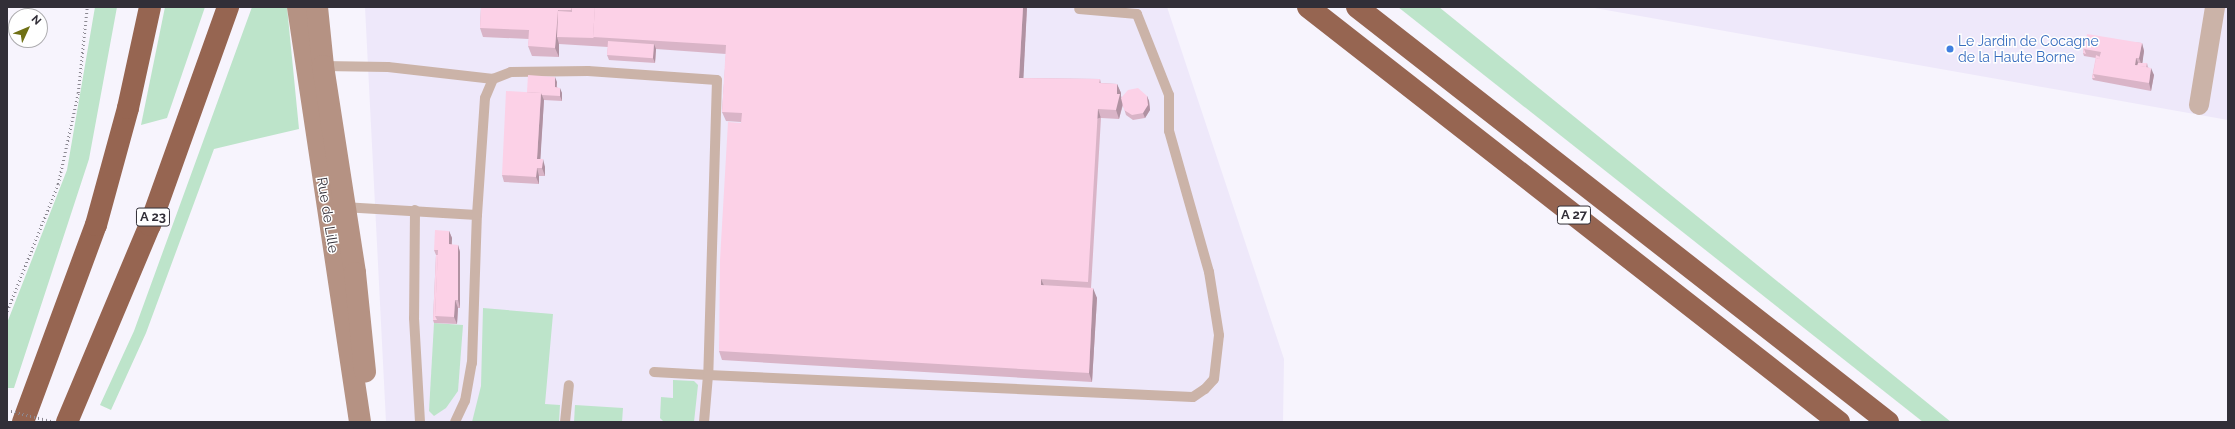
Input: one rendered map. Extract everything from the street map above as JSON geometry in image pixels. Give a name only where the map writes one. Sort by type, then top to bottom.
[{"type":"highway","points":[[23,422],[96,225],[128,108],[150,7]]},
{"type":"highway","name":"A 23","points":[[67,422],[150,224],[228,7]]},
{"type":"highway","name":"A 27","points":[[1308,7],[1839,422]]},
{"type":"highway","name":"A 27","points":[[1357,7],[1888,422]]},
{"type":"main road","name":"Rue de Lille","points":[[298,7],[336,206],[355,272],[370,422]]},
{"type":"main road","name":"Rue de Lille","points":[[317,7],[336,206],[360,422]]},
{"type":"street","points":[[2199,105],[2215,7]]},
{"type":"lane","points":[[654,372],[1193,398],[1205,389],[1214,379],[1219,335],[1209,272],[1169,132],[1168,95],[1137,14],[1079,9]]},
{"type":"lane","points":[[323,66],[388,67],[493,79],[511,72],[588,71],[717,80],[708,375],[704,422]]},
{"type":"lane","points":[[455,422],[465,401],[472,363],[477,214],[485,98],[493,79]]},
{"type":"lane","points":[[336,206],[477,214]]},
{"type":"lane","points":[[415,210],[414,318],[420,422]]},
{"type":"lane","points":[[565,422],[569,385]]},
{"type":"path","points":[[7,311],[58,184],[78,93],[88,7]]},
{"type":"path","points":[[7,410],[55,422]]},
{"type":"shaded area","points":[[365,7],[1167,7],[1284,359],[1283,422],[386,422]]},
{"type":"shaded area","points":[[1589,7],[2228,7],[2228,120],[2065,91]]},
{"type":"green space","points":[[95,7],[117,7],[89,159],[14,388],[7,388],[7,323],[67,170]]},
{"type":"green space","points":[[165,7],[205,7],[167,118],[141,125]]},
{"type":"green space","points":[[252,7],[287,7],[299,129],[214,149],[146,333],[111,410],[100,405],[134,331]]},
{"type":"green space","points":[[1398,7],[1439,7],[1951,422],[1923,422]]},
{"type":"green space","points":[[483,308],[553,314],[545,404],[560,405],[559,422],[472,422],[481,386]]},
{"type":"green space","points":[[434,323],[463,325],[458,391],[446,408],[434,416],[429,411]]},
{"type":"green space","points":[[673,380],[694,381],[698,385],[694,422],[664,422],[660,418],[661,397],[673,398]]},
{"type":"green space","points":[[575,405],[623,408],[622,422],[574,422]]},
{"type":"building","points":[[481,7],[572,7],[571,10],[558,10],[555,48],[528,46],[529,30],[480,28]]},
{"type":"building","points":[[572,7],[595,7],[594,38],[557,37],[558,11],[572,12]]},
{"type":"building","points":[[595,7],[1023,7],[1019,78],[1100,79],[1099,83],[1117,84],[1117,94],[1120,94],[1116,110],[1098,109],[1088,282],[1041,279],[1041,285],[1093,288],[1089,373],[719,351],[720,260],[728,122],[741,123],[742,113],[722,112],[726,45],[593,37]]},
{"type":"building","points":[[2087,34],[2142,43],[2139,58],[2136,58],[2135,65],[2151,68],[2149,83],[2093,74],[2096,58],[2099,59],[2101,52],[2084,49]]},
{"type":"building","points":[[2085,38],[2084,49],[2086,54],[2083,53]]},
{"type":"building","points":[[608,41],[654,44],[653,58],[607,55]]},
{"type":"building","points":[[2096,55],[2100,57],[2099,59],[2096,58],[2093,74],[2095,78],[2092,78]]},
{"type":"building","points":[[2138,63],[2147,63],[2146,67],[2137,66]]},
{"type":"building","points":[[528,75],[555,77],[555,87],[560,88],[560,96],[527,92]]},
{"type":"building","points":[[1138,88],[1147,96],[1148,105],[1143,113],[1132,115],[1124,110],[1121,98],[1128,90]]},
{"type":"building","points":[[506,91],[541,93],[537,159],[543,159],[542,168],[537,168],[536,177],[502,175]]},
{"type":"building","points":[[435,230],[449,231],[449,244],[458,245],[458,300],[455,300],[454,317],[435,316],[438,250],[434,250]]},
{"type":"building","points":[[436,255],[438,255],[435,316],[437,320],[433,320]]},
{"type":"place","name":"Le Jardin de Cocagne de la Haute Borne","points":[[1950,49]]}]
